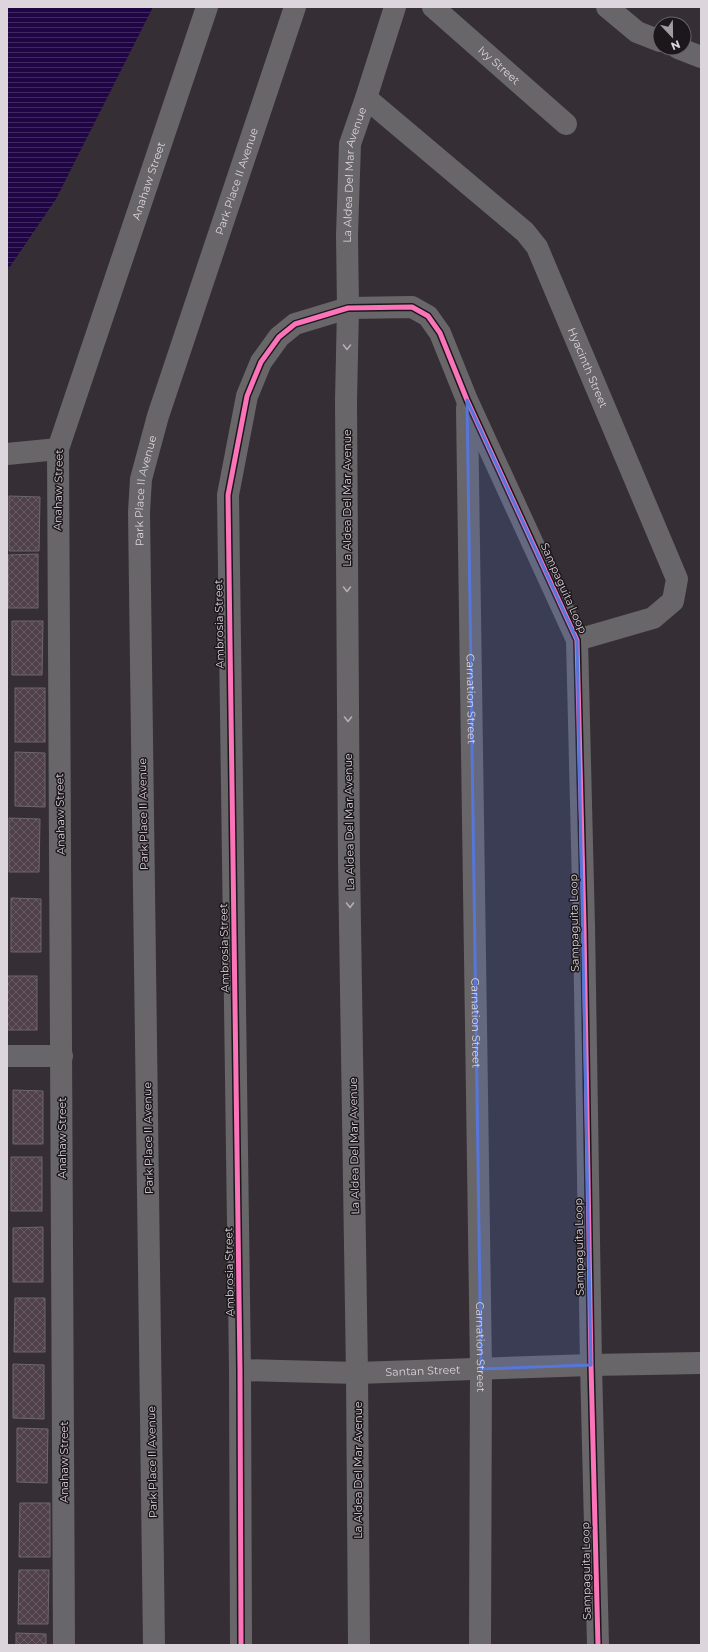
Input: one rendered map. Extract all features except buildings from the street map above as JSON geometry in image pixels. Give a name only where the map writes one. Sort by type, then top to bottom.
[{"type":"street","name":"Anahaw Street","points":[[64,1645],[58,449],[207,7]]},
{"type":"street","name":"Park Place II Avenue","points":[[154,1645],[139,512],[141,479],[161,409],[295,7]]},
{"type":"street","name":"La Aldea Del Mar Avenue","points":[[359,1645],[357,1373],[349,838],[346,401],[348,308],[347,235],[350,144],[395,7]]},
{"type":"street","name":"Ivy Street","points":[[433,7],[566,124]]},
{"type":"street","points":[[607,7],[637,32],[652,38]]},
{"type":"street","name":"Hyacinth Street","points":[[366,98],[525,232],[537,247],[677,579],[673,602],[653,618],[577,640]]},
{"type":"street","name":"Sampaguita Loop","points":[[348,308],[412,307],[428,316],[440,333],[467,400],[577,640],[598,1645]]},
{"type":"street","name":"Ambrosia Street","points":[[241,1645],[240,1370],[228,495],[247,396],[261,362],[279,337],[295,324],[348,308]]},
{"type":"street","name":"Carnation Street","points":[[467,400],[481,1369],[480,1645]]},
{"type":"street","points":[[7,454],[58,449]]},
{"type":"street","points":[[7,1056],[62,1056]]},
{"type":"street","name":"Santan Street","points":[[240,1370],[357,1373],[701,1363]]},
{"type":"highlighted area","points":[[467,400],[577,640],[591,1365],[481,1369]]},
{"type":"shaded area","points":[[7,7],[153,7],[56,199],[7,271]]},
{"type":"cycle path","points":[[241,1645],[240,1370],[228,495],[247,396],[261,362],[279,337],[295,324],[348,308],[412,307],[428,316],[440,333],[467,400],[577,640],[598,1645]]}]
